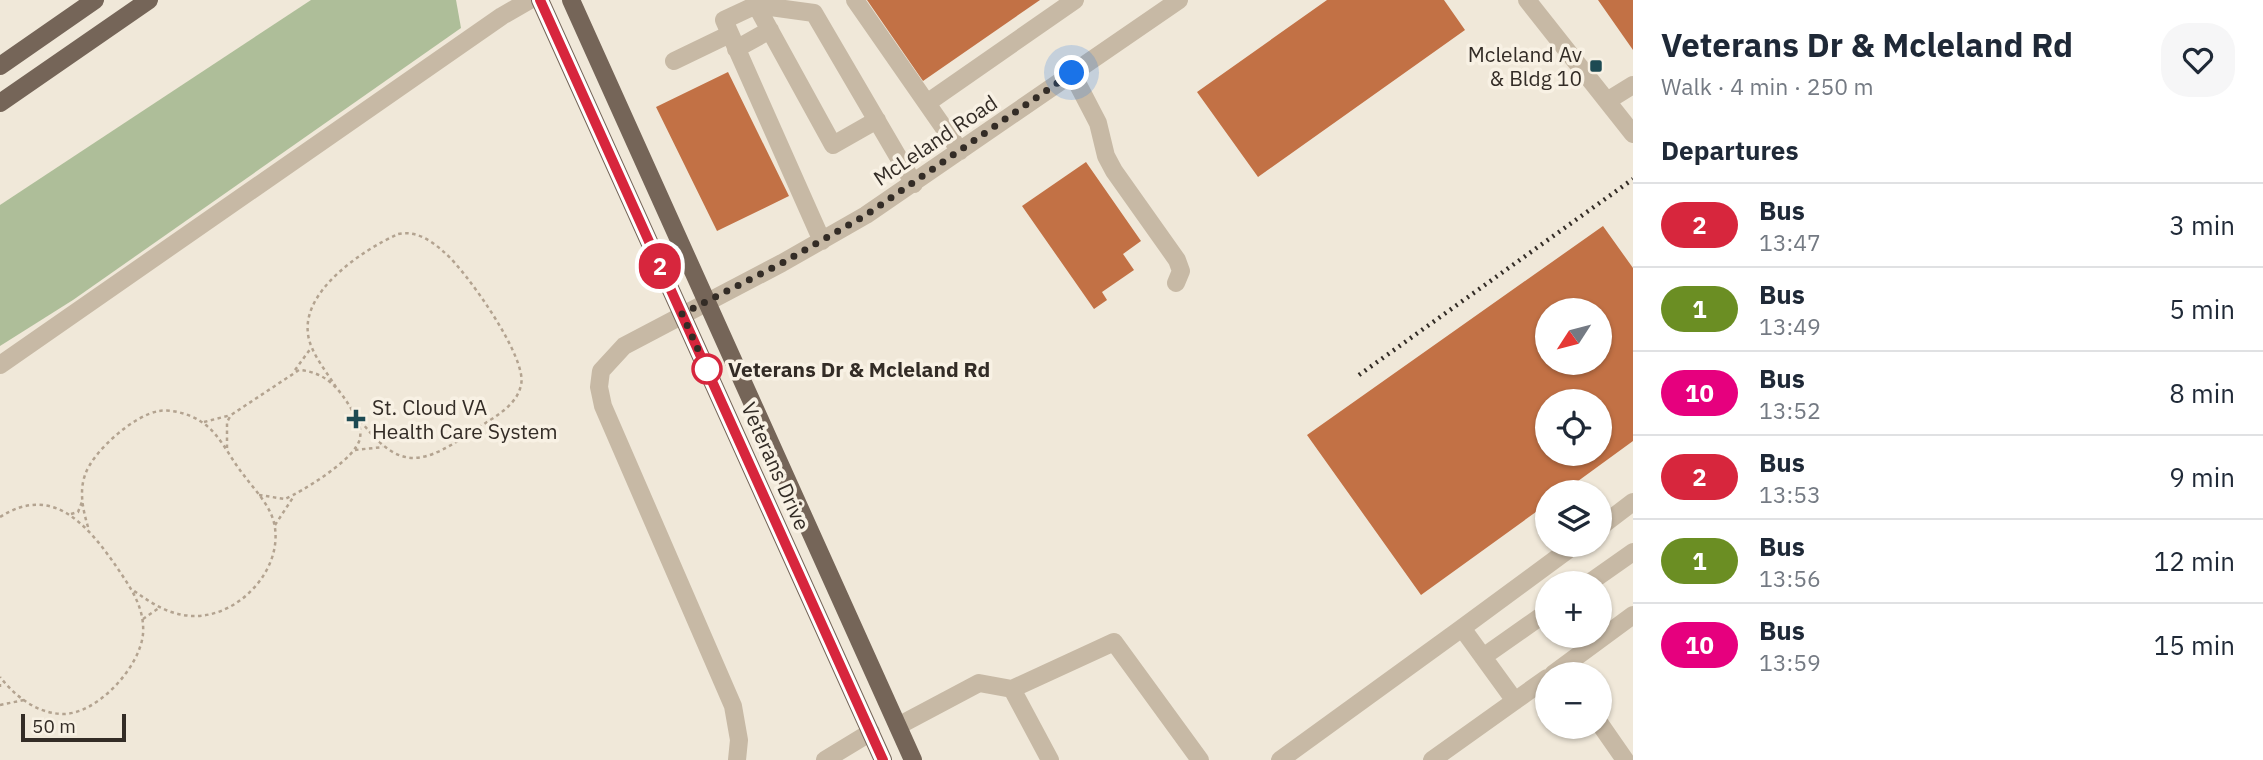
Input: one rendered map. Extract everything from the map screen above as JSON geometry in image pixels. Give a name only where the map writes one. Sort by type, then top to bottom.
[{"type":"main road","points":[[0,66],[95,0]]},
{"type":"main road","points":[[0,103],[149,0]]},
{"type":"main road","name":"Veterans Drive","points":[[540,0],[883,760]]},
{"type":"main road","name":"Veterans Drive","points":[[571,0],[914,760]]},
{"type":"street","points":[[0,365],[502,16],[530,0]]},
{"type":"street","points":[[855,0],[960,151]]},
{"type":"street","points":[[927,103],[1075,0]]},
{"type":"street","name":"McLeland Road","points":[[737,760],[739,740],[733,706],[721,673],[603,406],[599,387],[601,371],[624,346],[822,241],[914,184],[1179,0]]},
{"type":"street","points":[[1527,0],[1633,134]]},
{"type":"street","points":[[756,5],[833,145],[877,120]]},
{"type":"street","points":[[822,241],[724,20],[756,5],[814,13],[914,184]]},
{"type":"street","points":[[674,61],[770,30]]},
{"type":"street","points":[[1072,73],[1098,123],[1106,156],[1114,171],[1177,260],[1181,271],[1176,283]]},
{"type":"street","points":[[1607,101],[1633,85]]},
{"type":"street","points":[[1612,518],[1633,502]]},
{"type":"street","points":[[1606,571],[1633,552]]},
{"type":"street","points":[[1280,760],[1558,557]]},
{"type":"street","points":[[1572,662],[1633,615]]},
{"type":"street","points":[[1483,657],[1535,620]]},
{"type":"street","points":[[1462,628],[1515,701]]},
{"type":"street","points":[[898,726],[979,684],[1013,690],[1114,642],[1200,760]]},
{"type":"street","points":[[1432,760],[1535,688]]},
{"type":"street","points":[[1013,690],[1050,760]]},
{"type":"street","points":[[825,760],[871,732]]},
{"type":"street","points":[[1610,739],[1625,760]]},
{"type":"path","points":[[407,232],[421,236],[446,254],[463,272],[515,357],[522,384],[516,398],[505,409],[441,453],[415,458],[385,447],[373,439],[336,387],[312,346],[308,323],[317,295],[324,285],[385,240],[407,232]]},
{"type":"path","points":[[88,527],[82,502],[82,486],[93,460],[132,424],[160,411],[188,415],[209,423],[231,415],[292,373],[303,362],[312,346]]},
{"type":"path","points":[[292,373],[311,370],[324,376],[336,387]]},
{"type":"path","points":[[353,411],[361,429],[355,450]]},
{"type":"path","points":[[227,452],[227,422],[231,415]]},
{"type":"path","points":[[133,590],[159,608],[197,616],[216,612],[231,604],[251,590],[269,568],[276,540],[270,510],[201,421]]},
{"type":"path","points":[[275,525],[294,495],[355,450],[385,447]]},
{"type":"path","points":[[259,495],[274,499],[294,495]]},
{"type":"path","points":[[71,514],[78,512],[82,502]]},
{"type":"path","points":[[0,517],[33,506],[60,509],[71,514],[88,527],[133,590],[143,619],[138,655],[121,681],[105,695],[77,711],[64,714],[46,712],[24,700],[0,677]]},
{"type":"path","points":[[143,619],[159,608]]},
{"type":"path","points":[[0,705],[24,700]]},
{"type":"green space","points":[[311,0],[456,0],[461,28],[73,300],[0,346],[0,205]]},
{"type":"building","points":[[867,0],[1040,0],[923,81]]},
{"type":"building","points":[[1327,0],[1444,0],[1465,30],[1258,177],[1197,92]]},
{"type":"building","points":[[1598,0],[1633,0],[1633,50]]},
{"type":"building","points":[[728,72],[789,196],[717,231],[656,107]]},
{"type":"building","points":[[1086,162],[1141,241],[1123,254],[1134,270],[1102,292],[1107,300],[1094,309],[1022,206]]},
{"type":"building","points":[[1603,226],[1633,268],[1633,441],[1612,456],[1612,389],[1535,389],[1535,466],[1599,466],[1579,480],[1535,480],[1535,513],[1421,595],[1307,435]]},
{"type":"railway","points":[[1359,375],[1633,179]]},
{"type":"bus line","name":"2","points":[[540,0],[883,760]]},
{"type":"place","name":"Mcleland Av & Bldg 10","points":[[1596,66]]},
{"type":"place","name":"Veterans Dr & Mcleland Rd","points":[[707,369]]},
{"type":"place","name":"St. Cloud VA Health Care System","points":[[356,419]]},
{"type":"route","points":[[707,369],[710,376],[682,314],[782,263],[866,215],[1072,73]]}]
